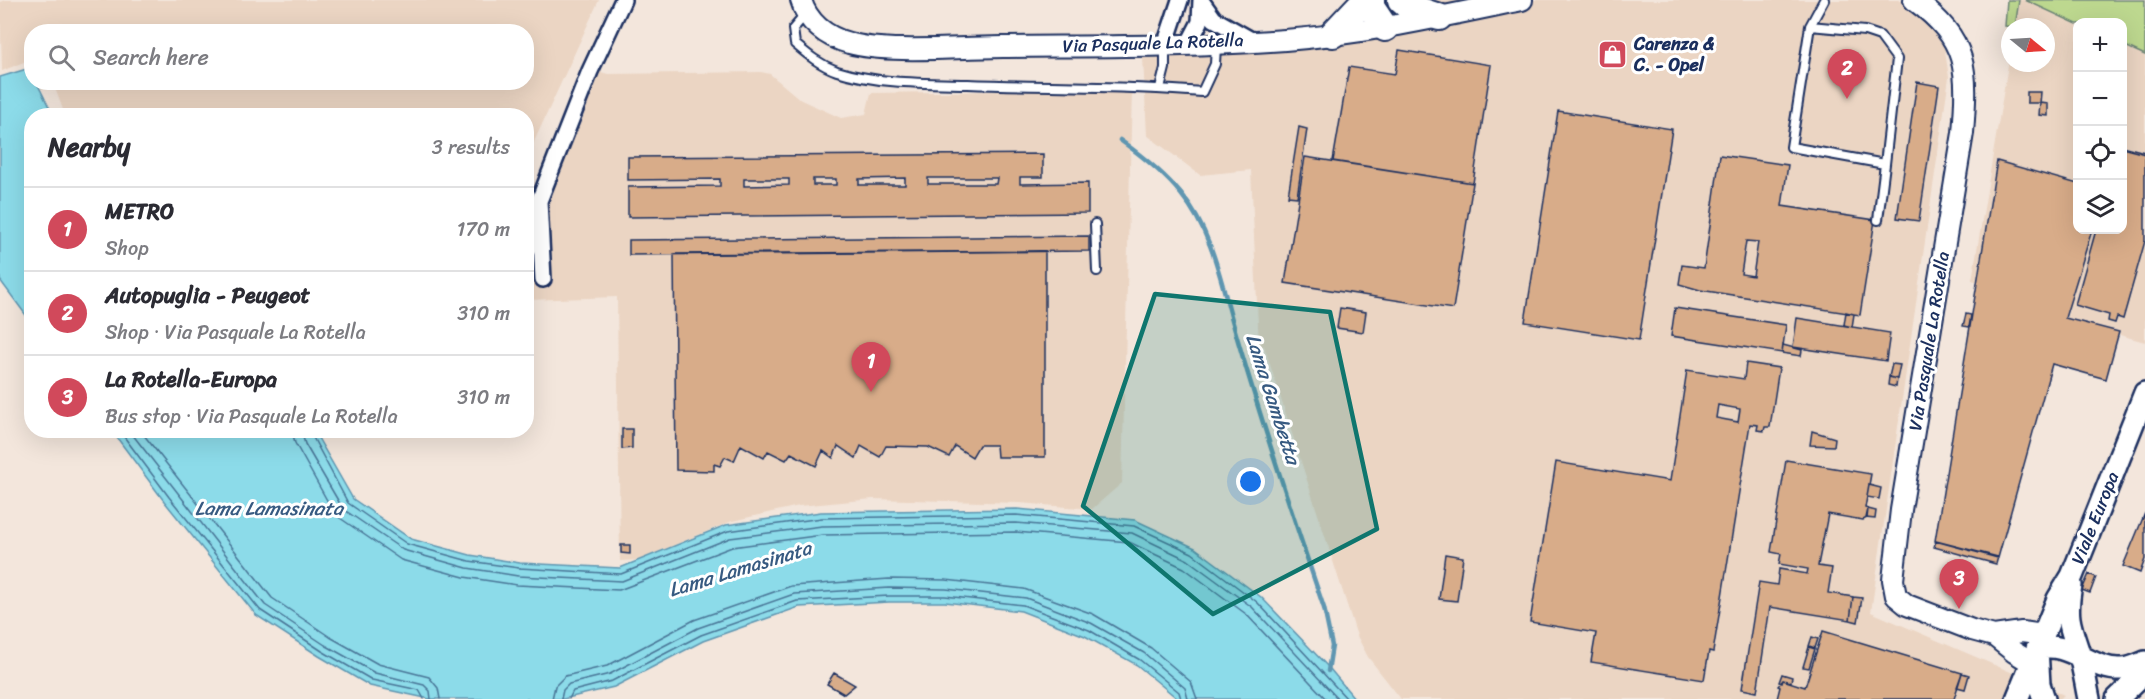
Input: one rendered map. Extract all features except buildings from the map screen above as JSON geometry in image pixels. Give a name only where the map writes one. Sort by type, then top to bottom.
[{"type":"highway","points":[[1333,34],[1365,0]]},
{"type":"highway","points":[[1371,0],[1371,7],[1385,28]]},
{"type":"highway","points":[[1385,28],[1390,0]]},
{"type":"highway","points":[[1401,0],[1409,7],[1438,17]]},
{"type":"main road","name":"Viale Europa","points":[[2072,576],[2145,393]]},
{"type":"main road","points":[[2017,699],[2058,599],[2072,576]]},
{"type":"main road","points":[[2072,576],[2067,604],[2069,630],[2080,657],[2089,699]]},
{"type":"main road","points":[[2037,649],[2049,645],[2061,647],[2102,666],[2122,669],[2145,663]]},
{"type":"main road","points":[[2037,649],[2039,684],[2044,699]]},
{"type":"main road","points":[[2117,699],[2145,672]]},
{"type":"street","points":[[543,279],[539,201],[590,71],[623,0]]},
{"type":"street","points":[[1165,45],[1180,0]]},
{"type":"street","name":"Via Pasquale La Rotella","points":[[803,7],[827,34],[849,43],[878,47],[1165,45],[1216,44],[1385,28],[1522,0]]},
{"type":"street","name":"Via Pasquale La Rotella","points":[[1914,0],[1953,35],[1961,55],[1967,84],[1963,133],[1901,510],[1893,580],[1896,596],[1907,605],[1994,636]]},
{"type":"street","points":[[1202,1],[1214,19],[1253,41]]},
{"type":"street","points":[[1189,43],[1200,22],[1202,1]]},
{"type":"street","points":[[1994,636],[2022,632],[2037,649]]},
{"type":"street","points":[[1994,636],[2014,652],[2037,649]]},
{"type":"lane","points":[[1824,0],[1810,26],[1791,147],[1885,164]]},
{"type":"lane","points":[[803,7],[793,29],[795,44],[813,60],[836,70],[868,78],[929,83],[1160,88],[1202,92],[1215,64],[1216,44]]},
{"type":"lane","points":[[1810,26],[1865,31],[1880,36],[1897,58],[1878,220]]},
{"type":"lane","points":[[1160,88],[1165,68],[1165,45]]},
{"type":"lane","points":[[1095,224],[1097,271]]},
{"type":"highlighted area","points":[[1155,294],[1330,312],[1377,529],[1213,614],[1083,506]]},
{"type":"shaded area","points":[[5,0],[599,0],[534,142],[534,108],[62,108],[56,90],[534,90],[534,24],[24,24],[24,62],[2,71],[0,2]]},
{"type":"shaded area","points":[[1398,0],[1937,0],[1949,77],[1871,612],[2064,695],[2060,699],[1401,699],[1368,657],[1357,636],[1264,346],[1259,347],[1251,170],[1200,175],[1147,135],[1143,58],[1243,53],[1399,35]]},
{"type":"shaded area","points":[[2019,0],[2025,0],[2073,22],[2073,234],[2127,234],[2127,47],[2145,55],[2145,342],[2066,320],[2069,308],[1972,280],[2007,72],[2055,72],[2055,18],[2016,18]]},
{"type":"shaded area","points":[[587,68],[608,74],[761,72],[770,74],[801,100],[841,118],[866,114],[871,93],[1132,89],[1122,483],[1092,509],[1020,503],[873,499],[799,506],[732,521],[639,560],[620,561],[617,297],[534,300],[534,198]]},
{"type":"green space","points":[[2007,0],[2019,0],[2016,18],[2006,18]]},
{"type":"green space","points":[[2025,0],[2145,0],[2145,55],[2127,47],[2127,18],[2073,18],[2073,22]]},
{"type":"water","points":[[24,70],[24,90],[40,90],[50,108],[24,108],[24,313],[0,280],[0,77]]},
{"type":"water","name":"Lama Lamasinata","points":[[117,438],[318,438],[353,499],[411,539],[470,555],[520,563],[620,568],[726,525],[821,512],[1017,509],[1135,520],[1195,548],[1261,597],[1330,669],[1355,699],[1178,699],[1137,665],[1085,636],[1021,611],[945,602],[889,602],[799,607],[703,641],[614,687],[563,699],[430,699],[370,686],[256,615],[164,501]]},
{"type":"waterway","name":"Lama Gambetta","points":[[1120,140],[1175,187],[1202,226],[1209,243],[1268,437],[1324,608],[1332,646],[1328,671]]},
{"type":"place","name":"Carenza & C. - Opel","points":[[1613,54]]},
{"type":"place","name":"Autopuglia - Peugeot","points":[[1847,99]]},
{"type":"place","name":"METRO","points":[[871,392]]},
{"type":"place","name":"La Rotella-Europa","points":[[1959,609]]}]
